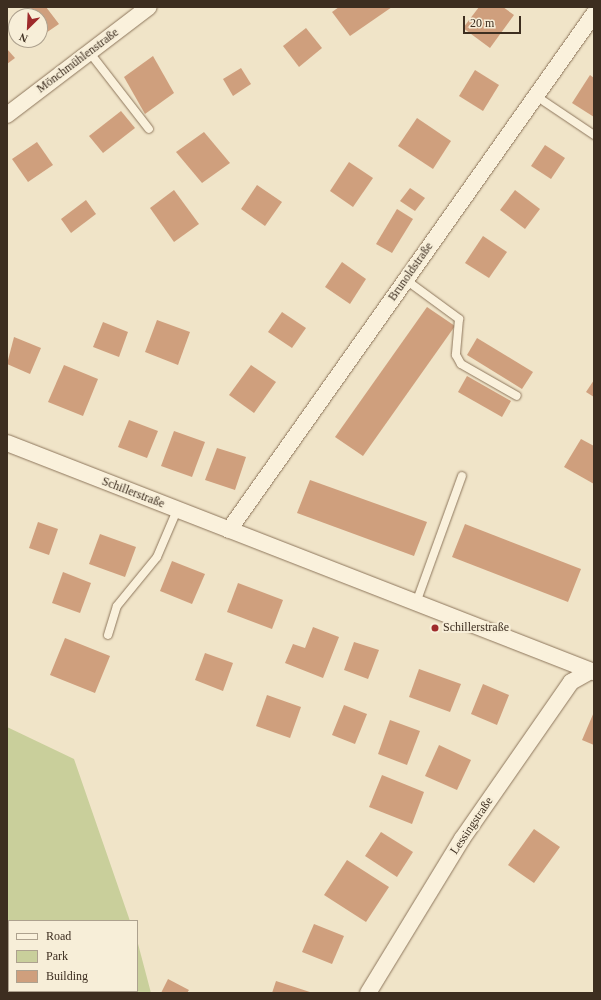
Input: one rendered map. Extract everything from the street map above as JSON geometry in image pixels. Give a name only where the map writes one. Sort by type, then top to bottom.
[{"type":"street","name":"Mönchmühlenstraße","points":[[7,114],[90,53],[149,7]]},
{"type":"street","name":"Brunoldstraße","points":[[229,530],[594,14]]},
{"type":"street","name":"Schillerstraße","points":[[7,443],[416,603],[593,669]]},
{"type":"street","name":"Lessingstraße","points":[[368,993],[462,839],[571,682],[593,669]]},
{"type":"lane","points":[[90,53],[149,129]]},
{"type":"lane","points":[[536,96],[594,135]]},
{"type":"lane","points":[[406,280],[459,319],[456,355],[461,364],[517,396]]},
{"type":"lane","points":[[416,603],[462,476]]},
{"type":"lane","points":[[108,635],[117,606],[157,557],[177,510]]},
{"type":"green space","points":[[7,727],[74,759],[130,920],[8,920],[8,992],[138,992],[138,944],[151,993],[7,993]]},
{"type":"building","points":[[46,7],[47,8],[32,8]]},
{"type":"building","points":[[339,7],[392,7],[350,36],[332,12]]},
{"type":"building","points":[[479,7],[503,7],[514,15],[490,48],[463,28]]},
{"type":"building","points":[[48,10],[59,24],[48,32]]},
{"type":"building","points":[[306,28],[322,48],[299,67],[283,46]]},
{"type":"building","points":[[7,49],[15,58],[7,64]]},
{"type":"building","points":[[153,56],[174,93],[145,114],[124,77]]},
{"type":"building","points":[[241,68],[251,84],[233,96],[223,79]]},
{"type":"building","points":[[475,70],[499,85],[483,111],[459,96]]},
{"type":"building","points":[[590,75],[594,78],[594,117],[572,103]]},
{"type":"building","points":[[121,111],[135,128],[103,153],[89,136]]},
{"type":"building","points":[[417,118],[451,141],[433,169],[398,146]]},
{"type":"building","points":[[204,132],[230,163],[202,183],[176,152]]},
{"type":"building","points":[[37,142],[53,165],[28,182],[12,159]]},
{"type":"building","points":[[545,145],[565,158],[551,179],[531,166]]},
{"type":"building","points":[[349,162],[373,178],[353,207],[330,191]]},
{"type":"building","points":[[257,185],[282,202],[265,226],[241,209]]},
{"type":"building","points":[[410,188],[425,198],[415,211],[400,201]]},
{"type":"building","points":[[174,190],[199,224],[174,242],[150,208]]},
{"type":"building","points":[[515,190],[540,209],[525,229],[500,210]]},
{"type":"building","points":[[86,200],[96,214],[71,233],[61,219]]},
{"type":"building","points":[[397,209],[413,219],[392,253],[376,244]]},
{"type":"building","points":[[483,236],[507,252],[489,278],[465,263]]},
{"type":"building","points":[[342,262],[366,279],[350,304],[325,287]]},
{"type":"building","points":[[427,307],[455,326],[363,456],[335,437]]},
{"type":"building","points":[[282,312],[306,328],[292,348],[268,332]]},
{"type":"building","points":[[157,320],[190,332],[178,365],[145,352]]},
{"type":"building","points":[[103,322],[128,332],[119,357],[93,347]]},
{"type":"building","points":[[14,337],[41,348],[30,374],[7,364]]},
{"type":"building","points":[[477,338],[533,372],[522,389],[467,355]]},
{"type":"building","points":[[64,365],[98,379],[83,416],[48,402]]},
{"type":"building","points":[[251,365],[276,382],[254,413],[229,395]]},
{"type":"building","points":[[467,376],[511,401],[502,417],[458,392]]},
{"type":"building","points":[[594,380],[594,397],[586,392]]},
{"type":"building","points":[[129,420],[158,431],[147,458],[118,447]]},
{"type":"building","points":[[174,431],[205,442],[192,477],[161,466]]},
{"type":"building","points":[[581,439],[594,446],[594,484],[564,467]]},
{"type":"building","points":[[217,448],[246,457],[235,490],[205,480]]},
{"type":"building","points":[[310,480],[427,522],[414,556],[297,513]]},
{"type":"building","points":[[38,522],[58,529],[49,555],[29,548]]},
{"type":"building","points":[[465,524],[581,569],[568,602],[452,557]]},
{"type":"building","points":[[100,534],[136,547],[125,577],[89,564]]},
{"type":"building","points":[[172,561],[205,574],[192,604],[160,591]]},
{"type":"building","points":[[63,572],[91,583],[80,613],[52,603]]},
{"type":"building","points":[[238,583],[283,600],[272,629],[227,612]]},
{"type":"building","points":[[313,627],[339,637],[323,678],[285,663],[293,644],[305,648]]},
{"type":"building","points":[[65,638],[110,656],[95,693],[50,675]]},
{"type":"building","points":[[354,642],[379,650],[368,679],[344,670]]},
{"type":"building","points":[[205,653],[233,663],[223,691],[195,680]]},
{"type":"building","points":[[419,669],[461,684],[450,712],[409,697]]},
{"type":"building","points":[[483,684],[509,695],[497,725],[471,714]]},
{"type":"building","points":[[267,695],[301,707],[290,738],[256,726]]},
{"type":"building","points":[[344,705],[367,714],[355,744],[332,735]]},
{"type":"building","points":[[594,712],[594,745],[582,740]]},
{"type":"building","points":[[390,720],[420,731],[407,765],[378,754]]},
{"type":"building","points":[[439,745],[471,760],[457,790],[425,776]]},
{"type":"building","points":[[382,775],[424,792],[412,824],[369,807]]},
{"type":"building","points":[[534,829],[560,847],[534,883],[508,865]]},
{"type":"building","points":[[381,832],[413,852],[397,877],[365,856]]},
{"type":"building","points":[[347,860],[389,887],[366,922],[324,895]]},
{"type":"building","points":[[314,924],[344,936],[332,964],[302,952]]},
{"type":"building","points":[[168,979],[189,990],[187,993],[161,993]]},
{"type":"building","points":[[276,981],[313,993],[272,993]]},
{"type":"place","name":"Schillerstraße","points":[[435,628]]}]
